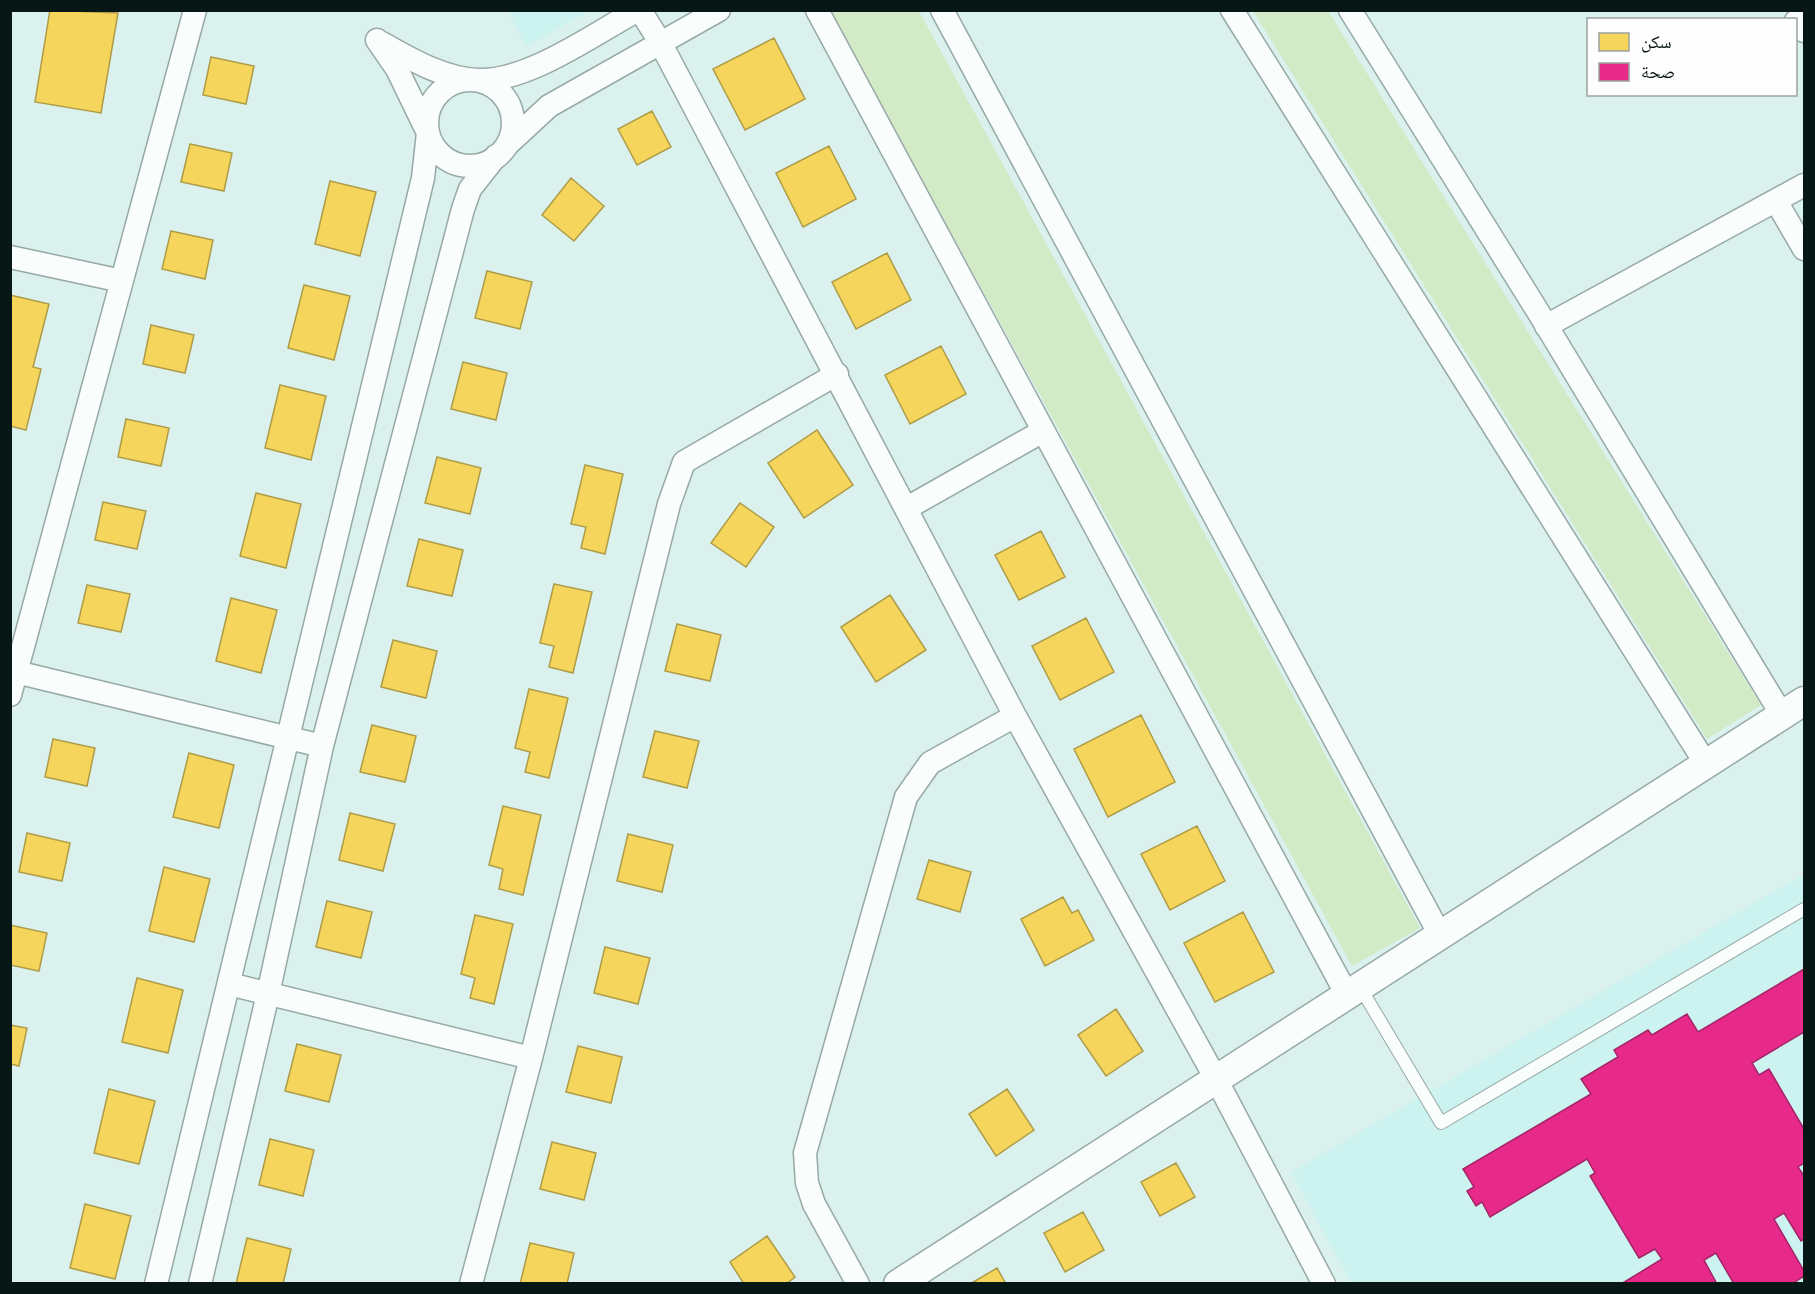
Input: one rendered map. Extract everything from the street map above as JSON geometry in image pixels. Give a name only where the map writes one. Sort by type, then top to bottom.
[{"type":"street","points":[[10,695],[195,10]]},
{"type":"street","points":[[156,1284],[418,203],[428,134],[429,109],[439,94],[453,83],[504,79],[531,69],[639,10],[660,42],[837,374],[1015,716],[1216,1079],[1324,1284]]},
{"type":"street","points":[[200,1284],[268,994],[322,746],[470,189],[501,152],[549,106],[719,10]]},
{"type":"street","points":[[817,10],[1043,431],[1353,991]]},
{"type":"street","points":[[942,10],[1440,935]]},
{"type":"street","points":[[1232,10],[1706,764]]},
{"type":"street","points":[[898,1284],[1793,708],[1546,326],[1350,10]]},
{"type":"street","points":[[377,40],[441,72],[478,80],[499,91],[507,101],[512,124],[501,152],[474,166],[462,165],[440,154],[397,69],[377,40]]},
{"type":"street","points":[[1546,326],[1804,185]]},
{"type":"street","points":[[1776,201],[1804,249]]},
{"type":"street","points":[[10,257],[122,281]]},
{"type":"street","points":[[471,1284],[531,1058],[669,504],[684,462],[837,374]]},
{"type":"street","points":[[907,508],[1043,431]]},
{"type":"street","points":[[16,672],[322,746]]},
{"type":"street","points":[[858,1284],[814,1204],[807,1183],[805,1153],[906,797],[930,763],[1015,716]]},
{"type":"street","points":[[229,984],[531,1058]]},
{"type":"lane","points":[[1353,991],[1441,1123],[1804,909]]},
{"type":"shaded area","points":[[508,11],[590,11],[526,46]]},
{"type":"shaded area","points":[[1804,874],[1804,1283],[1351,1283],[1291,1172]]},
{"type":"green space","points":[[830,11],[919,11],[1420,928],[1352,966]]},
{"type":"green space","points":[[1253,11],[1328,11],[1761,705],[1707,739]]},
{"type":"building: سكن","points":[[50,10],[118,13],[101,113],[35,102]]},
{"type":"building: سكن","points":[[774,38],[805,99],[745,130],[713,69]]},
{"type":"building: سكن","points":[[211,57],[254,66],[246,104],[203,95]]},
{"type":"building: سكن","points":[[652,111],[671,147],[637,165],[618,129]]},
{"type":"building: سكن","points":[[190,144],[232,153],[224,191],[181,182]]},
{"type":"building: سكن","points":[[829,146],[856,199],[803,227],[776,173]]},
{"type":"building: سكن","points":[[571,178],[604,206],[574,241],[542,215]]},
{"type":"building: سكن","points":[[330,181],[376,192],[360,256],[315,244]]},
{"type":"building: سكن","points":[[171,231],[213,240],[205,279],[162,269]]},
{"type":"building: سكن","points":[[887,253],[911,300],[856,329],[832,282]]},
{"type":"building: سكن","points":[[487,271],[532,282],[520,329],[475,318]]},
{"type":"building: سكن","points":[[304,285],[350,296],[334,360],[288,348]]},
{"type":"building: سكن","points":[[10,295],[49,304],[33,367],[41,369],[26,430],[10,426]]},
{"type":"building: سكن","points":[[151,325],[194,335],[185,373],[143,364]]},
{"type":"building: سكن","points":[[941,346],[966,394],[910,424],[885,375]]},
{"type":"building: سكن","points":[[463,362],[507,373],[496,420],[451,409]]},
{"type":"building: سكن","points":[[280,385],[326,396],[311,460],[265,448]]},
{"type":"building: سكن","points":[[126,419],[169,428],[161,466],[118,457]]},
{"type":"building: سكن","points":[[817,430],[853,485],[804,518],[768,463]]},
{"type":"building: سكن","points":[[437,457],[481,468],[470,514],[425,503]]},
{"type":"building: سكن","points":[[585,465],[623,474],[605,554],[581,548],[586,527],[571,524]]},
{"type":"building: سكن","points":[[256,493],[301,504],[286,568],[240,556]]},
{"type":"building: سكن","points":[[103,502],[146,511],[137,549],[95,540]]},
{"type":"building: سكن","points":[[740,503],[774,527],[746,567],[711,543]]},
{"type":"building: سكن","points":[[1041,531],[1065,577],[1019,600],[995,555]]},
{"type":"building: سكن","points":[[419,539],[463,550],[452,596],[407,586]]},
{"type":"building: سكن","points":[[554,584],[592,592],[573,673],[549,667],[554,646],[540,643]]},
{"type":"building: سكن","points":[[87,585],[130,594],[121,632],[78,623]]},
{"type":"building: سكن","points":[[890,595],[926,650],[876,682],[841,627]]},
{"type":"building: سكن","points":[[231,598],[277,610],[261,673],[216,661]]},
{"type":"building: سكن","points":[[1086,618],[1114,672],[1060,700],[1032,646]]},
{"type":"building: سكن","points":[[677,624],[721,635],[710,681],[665,671]]},
{"type":"building: سكن","points":[[393,640],[437,651],[426,698],[381,687]]},
{"type":"building: سكن","points":[[529,689],[568,698],[549,778],[525,772],[530,752],[515,748]]},
{"type":"building: سكن","points":[[1141,715],[1175,782],[1108,817],[1074,749]]},
{"type":"building: سكن","points":[[372,725],[416,736],[405,782],[360,772]]},
{"type":"building: سكن","points":[[655,731],[699,741],[687,788],[643,777]]},
{"type":"building: سكن","points":[[53,739],[95,748],[87,786],[45,777]]},
{"type":"building: سكن","points":[[189,753],[234,765],[219,828],[173,817]]},
{"type":"building: سكن","points":[[503,806],[541,815],[523,895],[499,889],[503,869],[489,865]]},
{"type":"building: سكن","points":[[350,813],[395,824],[383,871],[339,860]]},
{"type":"building: سكن","points":[[1197,826],[1225,881],[1170,910],[1141,854]]},
{"type":"building: سكن","points":[[27,833],[70,843],[62,881],[19,872]]},
{"type":"building: سكن","points":[[628,834],[673,845],[662,892],[617,881]]},
{"type":"building: سكن","points":[[929,860],[971,872],[960,912],[917,899]]},
{"type":"building: سكن","points":[[164,867],[210,879],[194,942],[149,931]]},
{"type":"building: سكن","points":[[1063,897],[1072,913],[1078,910],[1094,940],[1045,966],[1021,919]]},
{"type":"building: سكن","points":[[327,901],[372,912],[361,958],[316,947]]},
{"type":"building: سكن","points":[[1243,912],[1274,972],[1215,1002],[1184,943]]},
{"type":"building: سكن","points":[[475,915],[513,924],[494,1004],[470,998],[475,978],[461,974]]},
{"type":"building: سكن","points":[[10,925],[47,933],[39,971],[10,965]]},
{"type":"building: سكن","points":[[605,947],[650,958],[638,1004],[594,993]]},
{"type":"building: سكن","points":[[137,978],[183,990],[168,1053],[122,1042]]},
{"type":"building: سكن","points":[[1116,1009],[1143,1051],[1106,1076],[1078,1035]]},
{"type":"building: سكن","points":[[10,1025],[27,1028],[19,1066],[10,1064]]},
{"type":"building: سكن","points":[[297,1044],[341,1055],[329,1102],[285,1091]]},
{"type":"building: سكن","points":[[578,1046],[622,1057],[611,1103],[566,1092]]},
{"type":"building: سكن","points":[[109,1089],[155,1101],[139,1164],[94,1153]]},
{"type":"building: سكن","points":[[1007,1089],[1034,1130],[996,1156],[969,1114]]},
{"type":"building: سكن","points":[[270,1139],[314,1150],[303,1196],[259,1185]]},
{"type":"building: سكن","points":[[552,1142],[596,1153],[584,1200],[540,1189]]},
{"type":"building: سكن","points":[[1176,1163],[1195,1197],[1160,1216],[1141,1182]]},
{"type":"building: سكن","points":[[85,1204],[131,1216],[115,1279],[70,1268]]},
{"type":"building: سكن","points":[[1083,1212],[1104,1250],[1065,1272],[1044,1233]]},
{"type":"building: سكن","points":[[767,1236],[795,1277],[786,1284],[744,1284],[730,1262]]},
{"type":"building: سكن","points":[[247,1238],[291,1249],[283,1284],[236,1284]]},
{"type":"building: سكن","points":[[530,1243],[574,1253],[567,1284],[520,1284]]},
{"type":"building: سكن","points":[[997,1268],[1006,1284],[970,1284]]},
{"type":"building: صحة","points":[[1804,969],[1804,1032],[1752,1063],[1759,1075],[1769,1069],[1804,1129],[1804,1163],[1798,1167],[1804,1176],[1804,1239],[1801,1241],[1784,1213],[1774,1219],[1804,1271],[1804,1276],[1792,1284],[1734,1284],[1716,1253],[1704,1260],[1717,1284],[1621,1284],[1662,1259],[1655,1249],[1639,1258],[1590,1176],[1595,1173],[1587,1159],[1490,1217],[1482,1202],[1476,1206],[1467,1191],[1474,1187],[1463,1169],[1591,1094],[1581,1079],[1618,1057],[1614,1050],[1648,1030],[1652,1035],[1687,1014],[1698,1032]]}]
